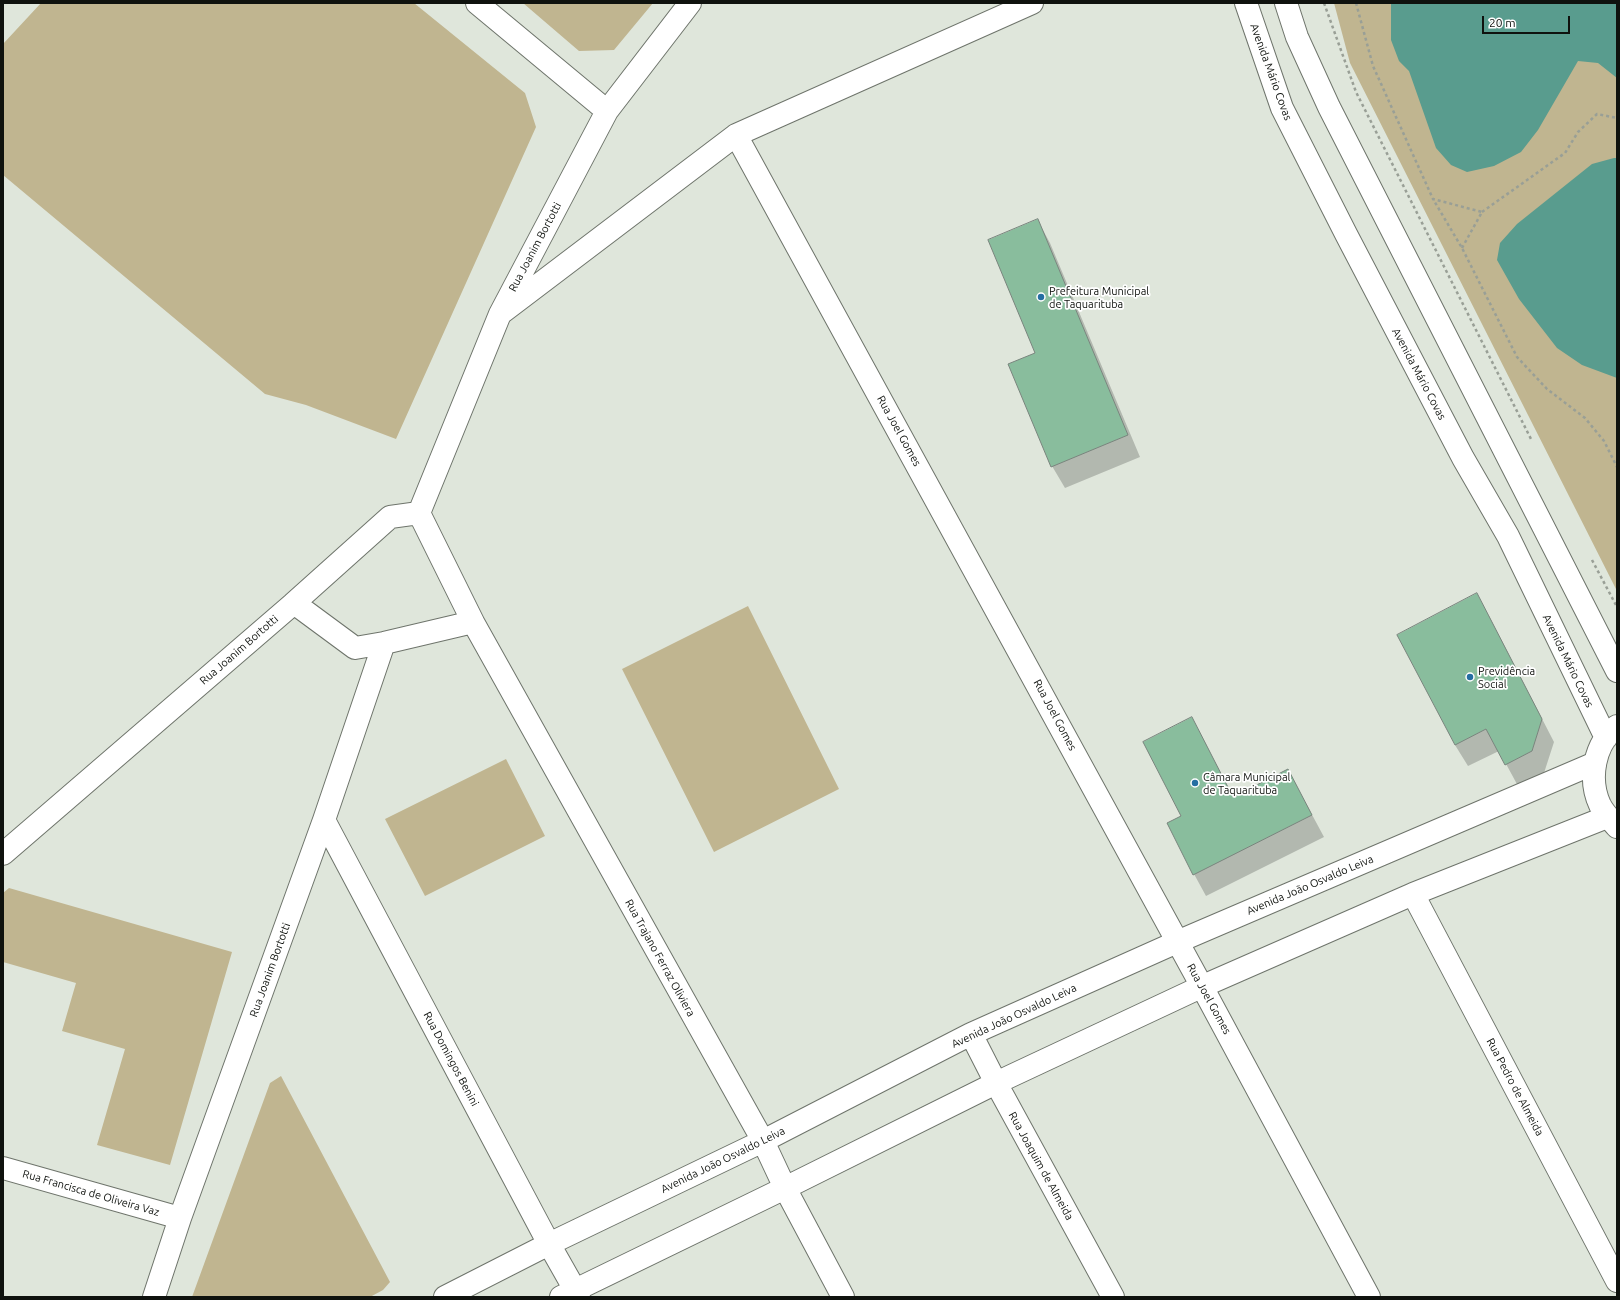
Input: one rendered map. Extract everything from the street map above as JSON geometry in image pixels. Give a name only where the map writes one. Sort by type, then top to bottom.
[{"type":"street","points":[[477,3],[607,111]]},
{"type":"street","name":"Rua Joanim Bortotti","points":[[3,854],[294,603],[390,517],[419,512],[500,314],[607,111],[690,3]]},
{"type":"street","points":[[500,314],[736,135],[1032,3]]},
{"type":"street","name":"Avenida Mário Covas","points":[[1246,3],[1282,108],[1459,451],[1508,536],[1611,732]]},
{"type":"street","points":[[1286,3],[1297,37],[1329,107],[1617,671]]},
{"type":"street","name":"Rua Joel Gomes","points":[[736,135],[1022,655],[1177,942],[1203,986],[1368,1297]]},
{"type":"street","name":"Rua Trajano Ferraz Oliviera","points":[[419,512],[472,622],[762,1141],[785,1188],[843,1297]]},
{"type":"street","points":[[294,603],[355,648],[384,643],[472,622]]},
{"type":"street","name":"Rua Joanim Bortotti","points":[[154,1297],[180,1218],[324,820],[384,643]]},
{"type":"street","points":[[572,1294],[996,1083],[1203,986],[1413,894],[1612,822],[1600,805],[1594,777],[1595,763],[1599,750],[1611,732]]},
{"type":"street","name":"Avenida João Osvaldo Leiva","points":[[445,1297],[549,1244],[762,1141],[972,1034],[1177,942],[1595,763]]},
{"type":"street","name":"Rua Domingos Benini","points":[[324,820],[549,1244],[572,1294]]},
{"type":"street","name":"Rua Pedro de Almeida","points":[[1413,894],[1617,1281]]},
{"type":"street","name":"Rua Joaquim de Almeida","points":[[972,1034],[996,1083],[1113,1297]]},
{"type":"street","name":"Rua Francisca de Oliveira Vaz","points":[[3,1168],[180,1218]]},
{"type":"path","points":[[1324,3],[1356,92],[1534,445]]},
{"type":"path","points":[[1356,3],[1373,66],[1433,199],[1462,248],[1517,356],[1547,389],[1585,418],[1604,441],[1617,467]]},
{"type":"path","points":[[1462,248],[1482,212],[1565,153],[1578,132],[1597,114],[1617,118]]},
{"type":"path","points":[[1433,199],[1482,212]]},
{"type":"path","points":[[1592,558],[1617,607]]},
{"type":"shaded area","points":[[41,3],[414,3],[525,93],[536,127],[396,439],[306,405],[265,394],[3,175],[3,44]]},
{"type":"shaded area","points":[[523,3],[653,3],[614,50],[579,51]]},
{"type":"shaded area","points":[[1334,3],[1617,3],[1617,591],[1350,63]]},
{"type":"shaded area","points":[[748,606],[839,789],[714,852],[622,669]]},
{"type":"shaded area","points":[[506,759],[545,836],[425,896],[385,819]]},
{"type":"shaded area","points":[[9,888],[232,952],[170,1165],[97,1145],[125,1049],[62,1031],[76,983],[3,962],[3,893]]},
{"type":"shaded area","points":[[281,1076],[390,1282],[383,1290],[370,1297],[192,1297],[270,1083]]},
{"type":"water","points":[[1391,3],[1617,3],[1617,78],[1598,63],[1578,61],[1538,130],[1521,152],[1494,166],[1467,172],[1451,165],[1436,148],[1409,71],[1399,61],[1391,40]]},
{"type":"water","points":[[1617,158],[1617,378],[1582,365],[1557,348],[1519,299],[1497,260],[1500,243],[1517,224],[1592,164]]},
{"type":"building","name":"Prefeitura Municipal de Taquarituba","points":[[1038,219],[1128,435],[1051,467],[1008,364],[1035,353],[988,240]]},
{"type":"building","name":"Previdência Social","points":[[1477,593],[1542,719],[1532,751],[1505,765],[1486,729],[1455,745],[1397,635]]},
{"type":"building","name":"Câmara Municipal de Taquarituba","points":[[1192,717],[1233,797],[1288,769],[1312,815],[1193,875],[1167,823],[1181,816],[1143,742]]},
{"type":"place","name":"Prefeitura Municipal de Taquarituba","points":[[1041,297]]},
{"type":"place","name":"Previdência Social","points":[[1470,677]]},
{"type":"place","name":"Câmara Municipal de Taquarituba","points":[[1195,783]]}]
